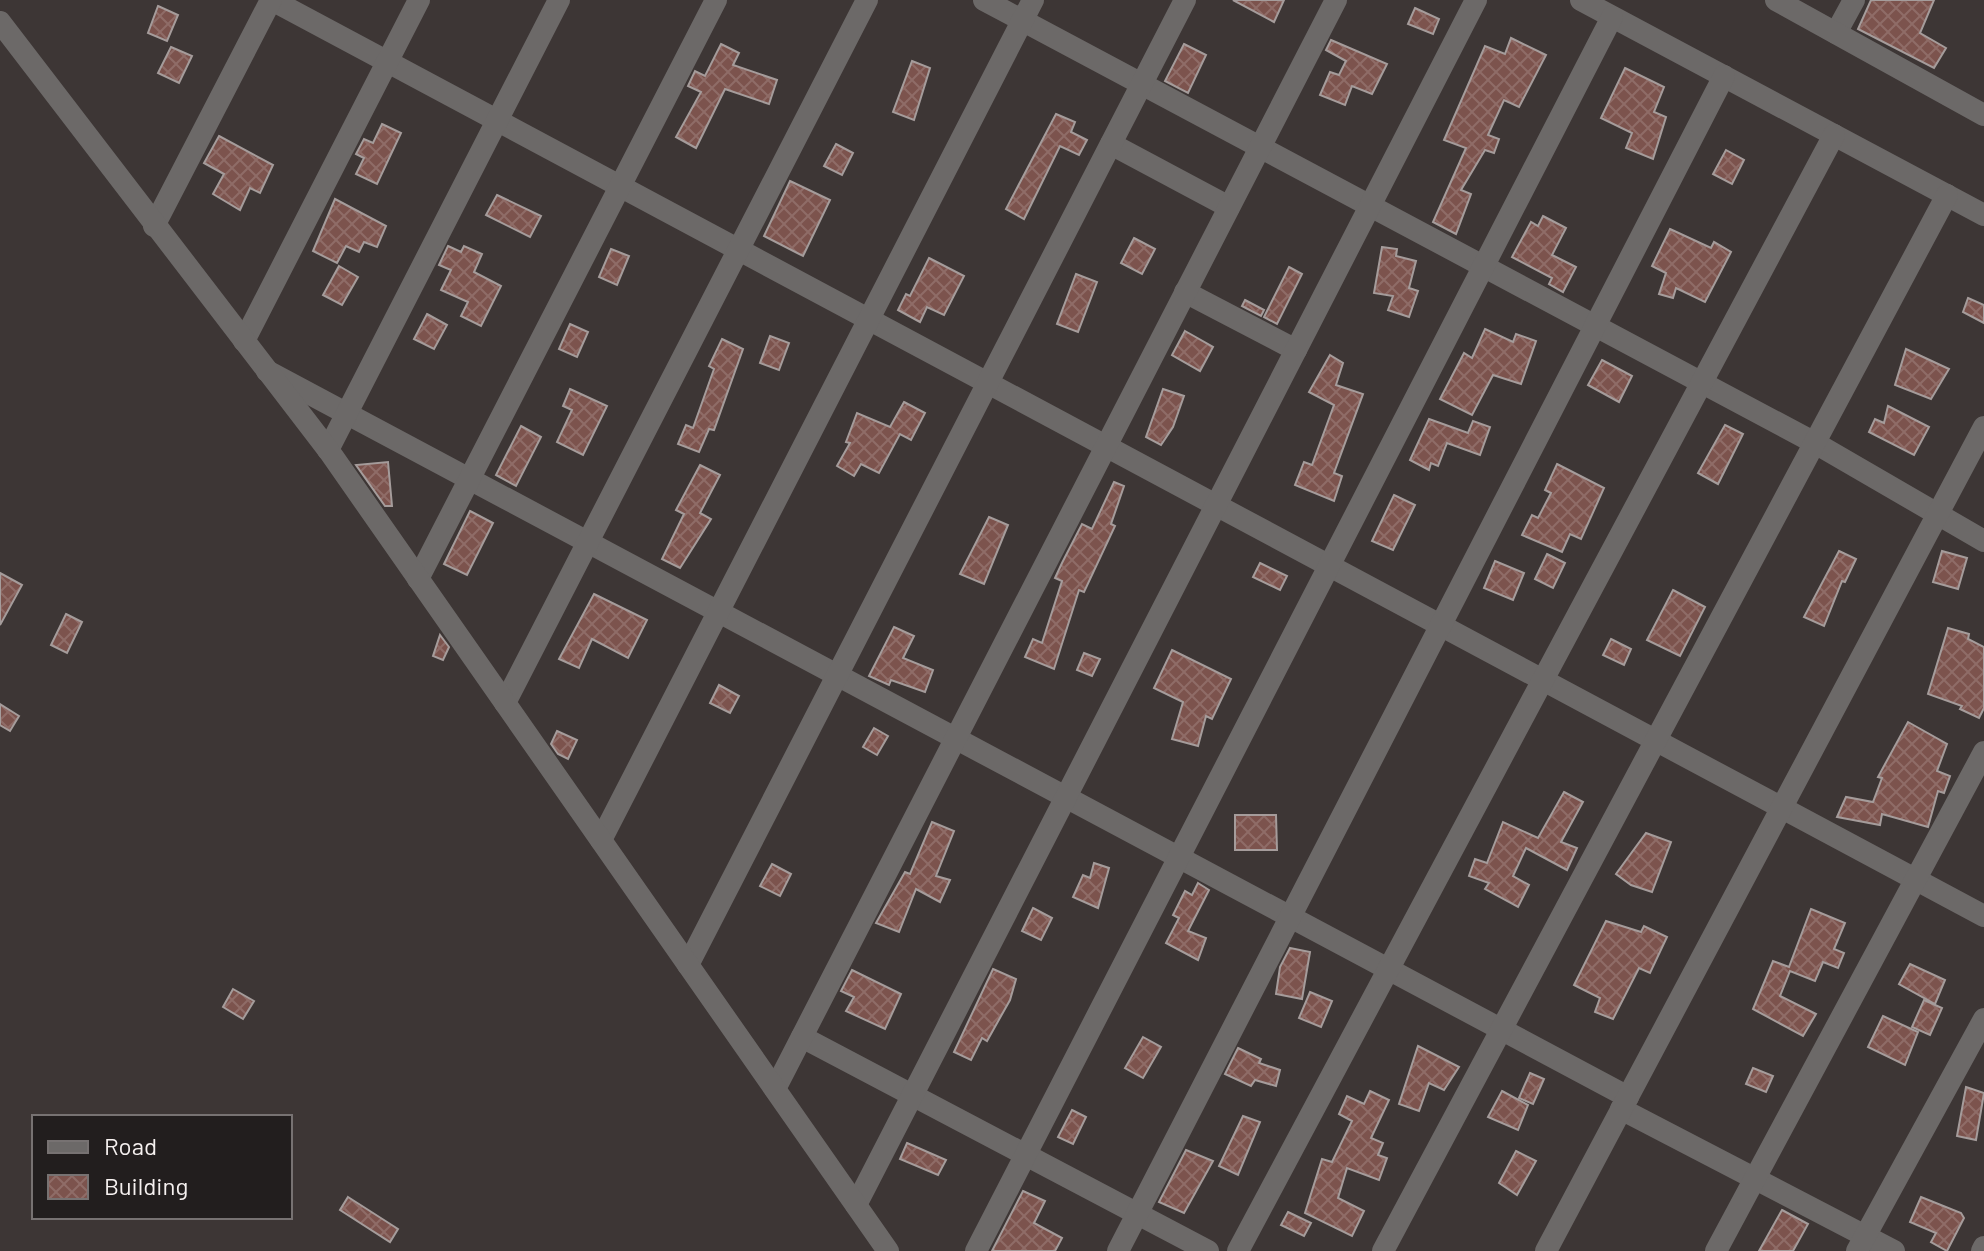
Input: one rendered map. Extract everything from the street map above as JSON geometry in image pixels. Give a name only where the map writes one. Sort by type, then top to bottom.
[{"type":"street","points":[[154,226],[271,0],[1984,916]]},
{"type":"street","points":[[244,341],[419,0]]},
{"type":"street","points":[[328,450],[559,0]]},
{"type":"street","points":[[418,579],[716,0]]},
{"type":"street","points":[[505,703],[867,0]]},
{"type":"street","points":[[984,0],[1815,443],[1936,516],[1984,541]]},
{"type":"street","points":[[601,840],[1033,0]]},
{"type":"street","points":[[688,965],[1185,0]]},
{"type":"street","points":[[775,1089],[1336,0]]},
{"type":"street","points":[[856,1205],[1476,0]]},
{"type":"street","points":[[1581,0],[1984,215]]},
{"type":"street","points":[[1776,0],[1984,115]]},
{"type":"street","points":[[1836,33],[1854,0]]},
{"type":"street","points":[[976,1251],[1612,17]]},
{"type":"street","points":[[0,22],[328,450],[888,1251]]},
{"type":"street","points":[[1118,1251],[1724,76]]},
{"type":"street","points":[[1238,1251],[1834,135]]},
{"type":"street","points":[[1111,144],[1229,207]]},
{"type":"street","points":[[1383,1251],[1947,195]]},
{"type":"street","points":[[1185,292],[1296,350]]},
{"type":"street","points":[[267,371],[1501,1029],[1861,1244],[1894,1251]]},
{"type":"street","points":[[1546,1251],[1984,427]]},
{"type":"street","points":[[1716,1251],[1984,752]]},
{"type":"street","points":[[1861,1244],[1984,1019]]},
{"type":"street","points":[[802,1037],[1208,1251]]},
{"type":"building","points":[[1233,0],[1284,0],[1274,22]]},
{"type":"building","points":[[1871,0],[1934,0],[1920,33],[1946,48],[1934,68],[1858,29]]},
{"type":"building","points":[[158,6],[178,15],[167,41],[148,33]]},
{"type":"building","points":[[1415,8],[1439,19],[1433,34],[1408,24]]},
{"type":"building","points":[[1511,38],[1546,55],[1519,107],[1504,100],[1488,135],[1499,139],[1494,153],[1485,150],[1461,190],[1471,194],[1456,234],[1433,222],[1466,148],[1444,140],[1485,46],[1505,54]]},
{"type":"building","points":[[1331,40],[1387,64],[1372,94],[1352,86],[1345,105],[1320,95],[1330,72],[1339,75],[1346,61],[1326,50]]},
{"type":"building","points":[[721,44],[739,53],[733,65],[777,80],[769,104],[725,89],[696,148],[676,137],[701,92],[688,86],[695,71],[705,76]]},
{"type":"building","points":[[1184,44],[1206,55],[1188,93],[1165,81]]},
{"type":"building","points":[[171,47],[192,56],[179,83],[158,73]]},
{"type":"building","points":[[912,61],[930,68],[914,120],[893,112]]},
{"type":"building","points":[[1625,68],[1664,87],[1654,112],[1666,117],[1653,159],[1626,148],[1632,133],[1601,118]]},
{"type":"building","points":[[1056,114],[1075,122],[1071,132],[1087,140],[1079,155],[1060,146],[1024,219],[1006,209]]},
{"type":"building","points":[[382,124],[401,133],[377,184],[356,174],[364,158],[356,154],[364,139],[373,143]]},
{"type":"building","points":[[219,136],[273,165],[260,193],[250,188],[240,210],[213,194],[224,174],[204,163]]},
{"type":"building","points":[[836,144],[853,153],[842,175],[824,166]]},
{"type":"building","points":[[1726,150],[1744,160],[1732,184],[1713,174]]},
{"type":"building","points":[[790,181],[830,200],[803,256],[764,236]]},
{"type":"building","points":[[497,195],[541,216],[530,237],[486,215]]},
{"type":"building","points":[[335,199],[386,226],[377,247],[364,242],[359,252],[346,246],[337,263],[313,251]]},
{"type":"building","points":[[1543,216],[1566,228],[1552,255],[1576,267],[1563,292],[1549,284],[1552,278],[1512,257],[1531,222],[1538,226]]},
{"type":"building","points":[[1670,229],[1711,248],[1714,242],[1731,252],[1705,302],[1676,288],[1673,298],[1659,294],[1666,273],[1652,266]]},
{"type":"building","points":[[1134,238],[1155,249],[1142,274],[1121,263]]},
{"type":"building","points":[[448,246],[461,252],[464,246],[482,254],[474,272],[501,286],[481,326],[461,316],[468,302],[441,290],[451,270],[439,265]]},
{"type":"building","points":[[1382,247],[1397,249],[1396,256],[1416,261],[1409,288],[1418,291],[1409,317],[1388,310],[1393,296],[1374,293]]},
{"type":"building","points":[[611,249],[629,256],[617,285],[599,277]]},
{"type":"building","points":[[929,258],[964,276],[944,315],[927,307],[920,322],[898,310],[906,294],[910,296]]},
{"type":"building","points":[[339,266],[358,277],[342,305],[323,295]]},
{"type":"building","points":[[1289,267],[1302,274],[1277,324],[1264,317]]},
{"type":"building","points":[[1076,274],[1097,282],[1078,332],[1057,324]]},
{"type":"building","points":[[1968,298],[1984,305],[1984,323],[1963,312]]},
{"type":"building","points":[[1245,300],[1264,310],[1261,316],[1242,306]]},
{"type":"building","points":[[427,314],[447,325],[434,349],[414,339]]},
{"type":"building","points":[[570,324],[588,332],[577,357],[559,349]]},
{"type":"building","points":[[1485,329],[1513,342],[1516,334],[1536,341],[1521,384],[1493,375],[1472,415],[1440,399],[1464,353],[1472,358]]},
{"type":"building","points":[[1185,331],[1213,347],[1200,371],[1172,355]]},
{"type":"building","points":[[770,336],[789,343],[779,370],[760,363]]},
{"type":"building","points":[[722,339],[743,349],[714,430],[709,429],[699,452],[678,444],[686,425],[693,428],[714,369],[709,366]]},
{"type":"building","points":[[1906,349],[1949,369],[1931,399],[1895,385]]},
{"type":"building","points":[[1330,355],[1343,363],[1336,385],[1363,394],[1334,473],[1342,476],[1334,501],[1295,485],[1304,462],[1312,465],[1334,405],[1309,392]]},
{"type":"building","points":[[1602,360],[1632,376],[1619,402],[1588,385]]},
{"type":"building","points":[[570,389],[607,406],[583,455],[557,442],[572,410],[563,406]]},
{"type":"building","points":[[1163,389],[1184,396],[1173,427],[1161,445],[1146,437]]},
{"type":"building","points":[[904,402],[925,413],[911,440],[900,434],[879,473],[861,464],[854,476],[837,466],[850,443],[846,442],[857,413],[890,427]]},
{"type":"building","points":[[1888,406],[1929,427],[1914,455],[1869,432],[1875,419],[1884,423]]},
{"type":"building","points":[[1429,419],[1468,433],[1473,421],[1490,427],[1480,455],[1447,443],[1438,466],[1431,463],[1429,470],[1410,460]]},
{"type":"building","points":[[1725,425],[1743,434],[1718,484],[1698,473]]},
{"type":"building","points":[[521,426],[541,437],[516,486],[496,475]]},
{"type":"building","points":[[388,462],[392,506],[385,506],[356,465]]},
{"type":"building","points":[[1557,464],[1604,488],[1581,539],[1570,534],[1562,552],[1522,535],[1532,515],[1538,518],[1551,493],[1545,490]]},
{"type":"building","points":[[700,465],[720,475],[700,513],[711,519],[680,568],[662,559],[684,514],[676,510]]},
{"type":"building","points":[[1114,482],[1124,486],[1111,524],[1115,526],[1084,592],[1079,590],[1054,669],[1025,657],[1033,639],[1042,643],[1062,581],[1055,578],[1062,563],[1082,524],[1092,529]]},
{"type":"building","points":[[1394,495],[1415,505],[1393,550],[1372,541]]},
{"type":"building","points":[[470,511],[493,523],[467,575],[444,564]]},
{"type":"building","points":[[989,517],[1008,525],[984,584],[960,574]]},
{"type":"building","points":[[1839,551],[1856,559],[1845,582],[1842,581],[1824,626],[1804,617]]},
{"type":"building","points":[[1942,551],[1967,558],[1958,589],[1933,582]]},
{"type":"building","points":[[1547,554],[1565,563],[1553,588],[1535,579]]},
{"type":"building","points":[[1495,561],[1524,573],[1513,600],[1484,588]]},
{"type":"building","points":[[1260,563],[1287,576],[1280,590],[1253,577]]},
{"type":"building","points":[[0,573],[22,585],[0,625]]},
{"type":"building","points":[[1673,590],[1705,607],[1680,656],[1647,640]]},
{"type":"building","points":[[594,594],[647,620],[628,658],[592,639],[579,668],[559,659]]},
{"type":"building","points":[[66,614],[82,622],[67,653],[51,645]]},
{"type":"building","points":[[894,627],[914,636],[903,658],[933,670],[925,692],[891,680],[889,685],[869,676]]},
{"type":"building","points":[[1948,628],[1969,634],[1968,639],[1984,647],[1984,708],[1979,718],[1960,709],[1962,706],[1928,694]]},
{"type":"building","points":[[440,635],[449,647],[443,660],[433,656]]},
{"type":"building","points":[[1611,639],[1631,649],[1624,665],[1603,655]]},
{"type":"building","points":[[1172,650],[1231,679],[1212,719],[1206,716],[1198,746],[1172,739],[1183,702],[1154,688]]},
{"type":"building","points":[[1084,653],[1100,659],[1092,676],[1077,670]]},
{"type":"building","points":[[719,685],[739,696],[730,713],[710,703]]},
{"type":"building","points":[[0,704],[19,716],[10,731],[0,725]]},
{"type":"building","points":[[1908,722],[1947,744],[1937,771],[1950,776],[1944,793],[1938,791],[1928,827],[1882,814],[1880,825],[1837,817],[1846,797],[1873,802],[1882,778],[1878,777]]},
{"type":"building","points":[[874,728],[888,736],[877,755],[863,747]]},
{"type":"building","points":[[557,731],[577,740],[568,759],[558,754],[551,744]]},
{"type":"building","points":[[1564,792],[1583,802],[1561,842],[1577,848],[1567,870],[1526,848],[1513,876],[1529,885],[1518,907],[1485,889],[1489,883],[1469,876],[1475,859],[1487,863],[1503,822],[1538,838]]},
{"type":"building","points":[[1235,815],[1276,815],[1277,850],[1235,850]]},
{"type":"building","points":[[932,822],[954,831],[936,876],[950,880],[940,902],[916,889],[899,932],[876,923],[905,872],[910,874]]},
{"type":"building","points":[[1646,833],[1671,842],[1652,892],[1631,885],[1616,874]]},
{"type":"building","points":[[1094,863],[1109,868],[1098,908],[1073,897],[1083,875],[1090,878]]},
{"type":"building","points":[[772,864],[791,874],[780,896],[760,886]]},
{"type":"building","points":[[1198,883],[1209,890],[1188,931],[1206,938],[1198,960],[1166,943],[1179,918],[1173,915],[1185,891],[1192,895]]},
{"type":"building","points":[[1033,908],[1052,918],[1041,940],[1022,931]]},
{"type":"building","points":[[1811,909],[1845,923],[1834,949],[1844,953],[1838,968],[1823,962],[1815,981],[1790,971],[1780,996],[1816,1014],[1803,1036],[1753,1009],[1773,961],[1789,967]]},
{"type":"building","points":[[1606,921],[1641,932],[1644,926],[1667,937],[1650,973],[1639,968],[1613,1019],[1595,1012],[1600,998],[1574,985]]},
{"type":"building","points":[[1290,948],[1310,952],[1302,999],[1276,994],[1280,967]]},
{"type":"building","points":[[1910,964],[1945,980],[1935,1004],[1899,984]]},
{"type":"building","points":[[993,969],[1016,979],[1010,1000],[987,1041],[982,1038],[971,1060],[954,1052]]},
{"type":"building","points":[[852,970],[901,994],[885,1029],[846,1011],[854,997],[841,991]]},
{"type":"building","points":[[233,989],[254,1001],[243,1019],[223,1007]]},
{"type":"building","points":[[1310,992],[1332,1001],[1321,1027],[1299,1018]]},
{"type":"building","points":[[1924,1000],[1942,1008],[1930,1035],[1912,1027]]},
{"type":"building","points":[[1883,1016],[1918,1032],[1905,1065],[1868,1047]]},
{"type":"building","points":[[1143,1037],[1161,1047],[1143,1078],[1125,1068]]},
{"type":"building","points":[[1418,1046],[1459,1067],[1444,1090],[1429,1083],[1419,1111],[1399,1104]]},
{"type":"building","points":[[1238,1048],[1261,1059],[1259,1063],[1280,1070],[1276,1086],[1255,1080],[1251,1086],[1225,1074]]},
{"type":"building","points":[[1753,1068],[1773,1076],[1766,1092],[1746,1084]]},
{"type":"building","points":[[1530,1073],[1544,1079],[1533,1104],[1519,1098]]},
{"type":"building","points":[[1966,1087],[1984,1093],[1976,1140],[1957,1136]]},
{"type":"building","points":[[1370,1091],[1389,1100],[1371,1138],[1383,1143],[1378,1155],[1387,1158],[1379,1180],[1347,1168],[1338,1198],[1364,1211],[1352,1236],[1305,1213],[1322,1159],[1332,1162],[1352,1121],[1339,1114],[1347,1096],[1364,1104]]},
{"type":"building","points":[[1502,1091],[1528,1105],[1518,1130],[1488,1117]]},
{"type":"building","points":[[1072,1110],[1086,1117],[1073,1144],[1058,1137]]},
{"type":"building","points":[[1243,1116],[1260,1122],[1238,1175],[1219,1166]]},
{"type":"building","points":[[907,1143],[946,1160],[938,1175],[900,1159]]},
{"type":"building","points":[[1186,1150],[1213,1161],[1184,1213],[1159,1202]]},
{"type":"building","points":[[1516,1151],[1536,1161],[1517,1195],[1499,1183]]},
{"type":"building","points":[[1023,1191],[1045,1201],[1034,1223],[1062,1238],[1055,1251],[992,1251]]},
{"type":"building","points":[[348,1197],[398,1229],[390,1242],[340,1210]]},
{"type":"building","points":[[1921,1197],[1961,1213],[1964,1218],[1947,1251],[1931,1242],[1936,1233],[1910,1222]]},
{"type":"building","points":[[1782,1210],[1808,1224],[1793,1251],[1759,1251]]},
{"type":"building","points":[[1288,1212],[1311,1223],[1304,1236],[1281,1225]]}]
